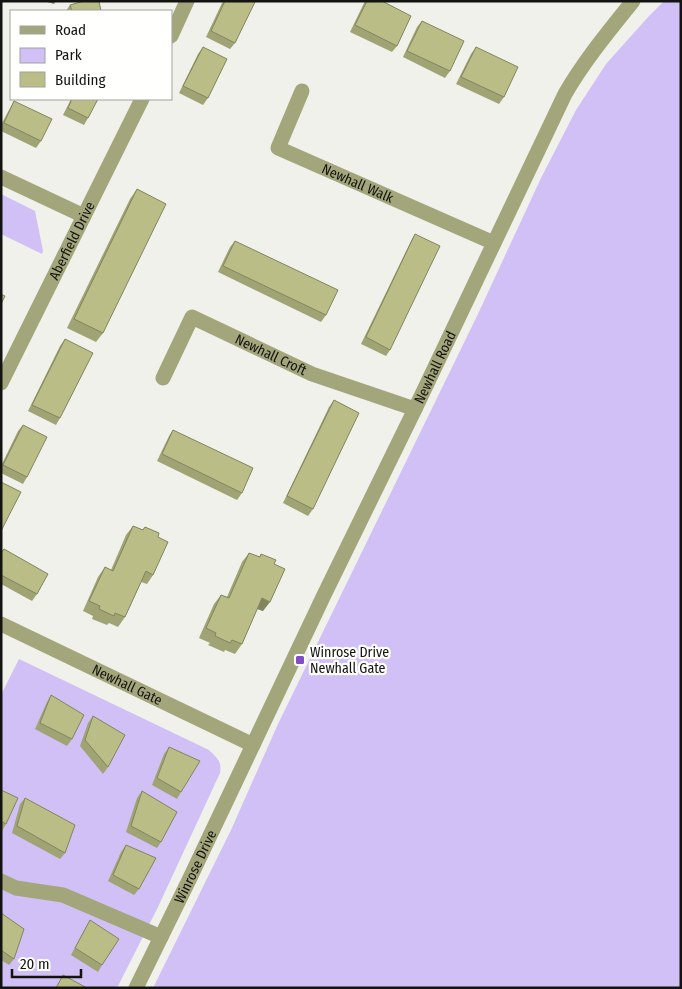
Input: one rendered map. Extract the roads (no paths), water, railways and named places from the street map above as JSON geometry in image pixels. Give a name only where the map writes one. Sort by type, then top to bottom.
[{"type":"street","points":[[172,34],[188,1]]},
{"type":"street","name":"Newhall Road","points":[[253,745],[565,94],[592,53],[633,1]]},
{"type":"street","name":"Newhall Walk","points":[[302,91],[278,148],[494,243]]},
{"type":"street","name":"Aberfield Drive","points":[[1,383],[142,100]]},
{"type":"street","points":[[1,178],[84,216]]},
{"type":"street","name":"Newhall Croft","points":[[163,378],[192,317],[312,374],[415,409]]},
{"type":"street","name":"Newhall Gate","points":[[1,624],[253,745]]},
{"type":"street","name":"Winrose Drive","points":[[136,988],[253,745]]},
{"type":"street","points":[[2,882],[16,888],[63,895],[161,937]]},
{"type":"place","name":"Winrose Drive Newhall Gate","points":[[300,660]]}]
